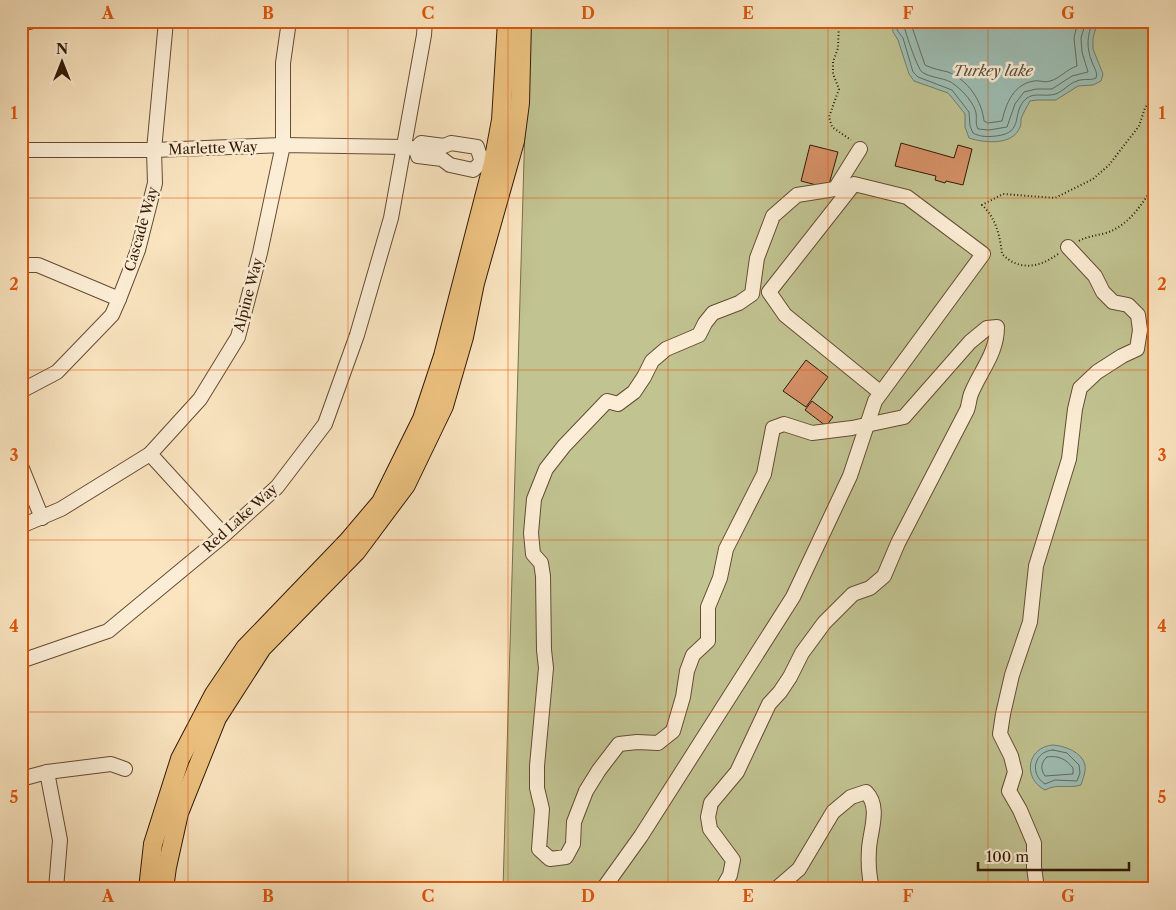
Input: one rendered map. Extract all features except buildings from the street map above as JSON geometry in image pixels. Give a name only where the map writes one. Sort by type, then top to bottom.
[{"type":"main road","points":[[164,889],[167,866],[179,814],[217,718],[262,648],[356,552],[401,492],[444,406],[464,337],[475,283],[501,120],[507,21]]},
{"type":"main road","points":[[148,889],[153,844],[180,759],[214,694],[245,648],[348,542],[381,502],[422,418],[443,356],[494,164],[515,141],[520,103],[522,21]]},
{"type":"street","name":"Cascade Way","points":[[21,391],[57,372],[112,315],[119,299],[138,250],[156,183],[154,150],[166,21]]},
{"type":"street","name":"Alpine Way","points":[[21,526],[61,510],[150,454],[200,399],[238,337],[260,253],[283,145],[283,63],[289,21]]},
{"type":"street","name":"Red Lake Way","points":[[21,661],[108,631],[277,487],[325,424],[357,335],[410,148],[425,21]]},
{"type":"street","name":"Marlette Way","points":[[21,150],[154,150],[283,145],[410,148],[421,143],[443,152]]},
{"type":"street","points":[[451,143],[477,147],[494,164],[473,170],[450,165],[443,152],[451,143]]},
{"type":"street","points":[[722,889],[730,875],[733,860],[710,829],[708,817],[711,803],[736,772],[769,704],[780,692],[802,653],[824,623],[854,594],[870,588],[884,576],[898,544],[968,410],[971,395],[997,340],[997,327],[986,328],[970,342],[904,417],[867,425],[812,433],[784,424],[773,428],[764,474],[726,549],[720,578],[708,607],[708,641],[694,655],[687,671],[683,697],[673,731],[658,743],[637,742],[619,744],[586,791],[574,822],[574,844],[566,857],[550,859],[539,849],[542,810],[537,788],[537,766],[546,668],[543,576],[540,563],[533,554],[531,533],[534,499],[546,469],[564,446],[607,401],[618,404],[634,392],[652,361],[666,350],[699,335],[713,313],[739,304],[752,294],[757,258],[773,216],[797,195],[835,189],[860,149]]},
{"type":"street","points":[[603,889],[641,836],[793,596],[850,476],[875,401],[983,254],[907,197],[854,184],[770,292],[785,315],[881,392]]},
{"type":"street","points":[[1037,889],[1034,867],[1034,843],[1020,810],[1009,791],[1015,772],[1011,756],[1000,734],[1003,714],[1012,675],[1030,622],[1036,566],[1070,459],[1075,409],[1080,388],[1097,372],[1122,356],[1137,350],[1140,330],[1138,315],[1128,306],[1113,302],[1103,292],[1095,276],[1068,247]]},
{"type":"street","points":[[21,265],[38,265],[119,299]]},
{"type":"street","points":[[150,454],[224,534]]},
{"type":"street","points":[[21,466],[42,518]]},
{"type":"street","points":[[21,780],[47,772],[111,764],[125,768]]},
{"type":"street","points":[[47,772],[60,840],[56,889]]},
{"type":"street","points":[[776,889],[799,869],[833,812],[851,797],[866,792],[872,798],[874,810],[869,849],[872,889]]},
{"type":"path","points":[[839,21],[838,48],[833,62],[833,74],[840,89],[829,117],[832,127],[849,138],[860,149]]},
{"type":"path","points":[[1155,94],[1145,108],[1139,126],[1108,165],[1093,179],[1055,198],[1003,194],[982,205],[989,211],[999,233],[1002,254],[1010,262],[1025,267],[1048,262],[1084,238],[1107,232],[1120,225],[1136,212],[1155,183]]},
{"type":"green space","points":[[528,21],[1155,21],[1154,889],[503,889]]},
{"type":"water","name":"Turkey lake","points":[[892,21],[1102,21],[1097,24],[1093,38],[1093,49],[1103,74],[1101,81],[1093,85],[1078,86],[1056,100],[1030,101],[1021,119],[1020,126],[1011,137],[998,142],[975,140],[969,138],[965,127],[965,114],[948,93],[914,81],[909,74],[898,40],[893,32]]},
{"type":"water","points":[[1053,745],[1072,750],[1083,760],[1085,770],[1081,785],[1054,787],[1045,790],[1033,778],[1031,764],[1033,757],[1044,747]]}]
